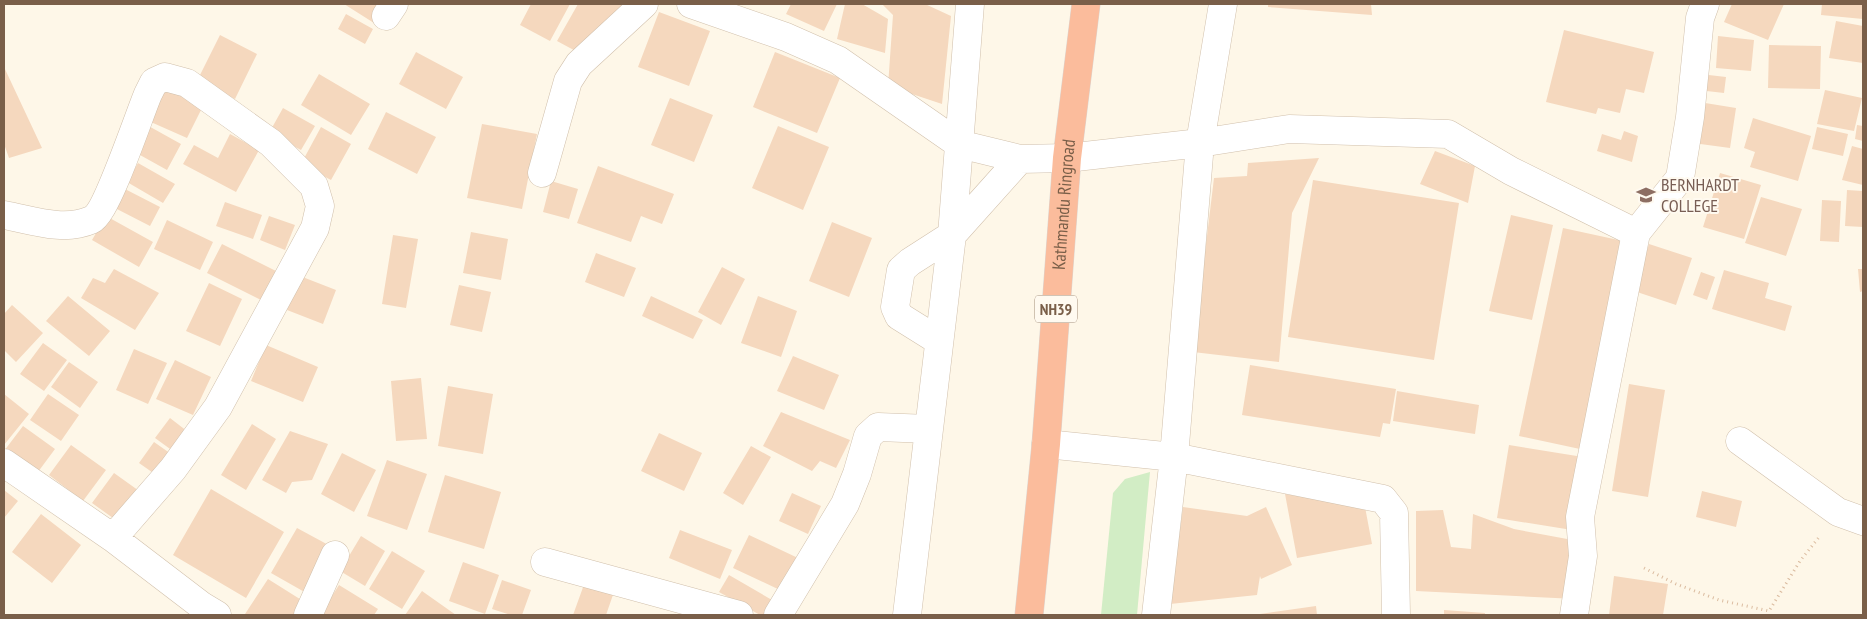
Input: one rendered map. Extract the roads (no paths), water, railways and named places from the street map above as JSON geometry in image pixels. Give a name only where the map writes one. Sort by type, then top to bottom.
[{"type":"highway","name":"Kathmandu Ringroad","points":[[1029,615],[1046,444],[1067,158],[1086,4]]},
{"type":"street","points":[[542,173],[568,81],[579,64],[644,4]]},
{"type":"street","points":[[691,4],[786,37],[838,60],[959,144],[1020,159],[1067,158],[1289,129],[1448,134],[1511,171],[1636,234]]},
{"type":"street","points":[[907,615],[952,235],[970,4]]},
{"type":"street","points":[[1156,615],[1174,458],[1200,142],[1223,4]]},
{"type":"street","points":[[1574,615],[1583,556],[1580,517],[1636,234],[1680,178],[1690,116],[1700,18],[1705,4]]},
{"type":"street","points":[[4,215],[66,226],[93,219],[98,215],[109,194],[148,94],[154,82],[165,76],[187,83],[271,142],[314,186],[320,206],[315,228],[218,407],[174,469],[113,538]]},
{"type":"street","points":[[939,340],[899,316],[895,307],[901,270],[910,262],[952,235],[1020,159]]},
{"type":"street","points":[[778,615],[845,504],[857,474],[868,436],[878,427],[929,429]]},
{"type":"street","points":[[1740,441],[1838,512],[1863,521]]},
{"type":"street","points":[[1046,444],[1174,458],[1383,499],[1394,513],[1396,615]]},
{"type":"street","points":[[4,463],[113,538],[205,612]]},
{"type":"street","points":[[308,615],[335,555]]},
{"type":"street","points":[[545,562],[739,615]]},
{"type":"place","name":"BERNHARDT COLLEGE","points":[[1646,195]]}]
